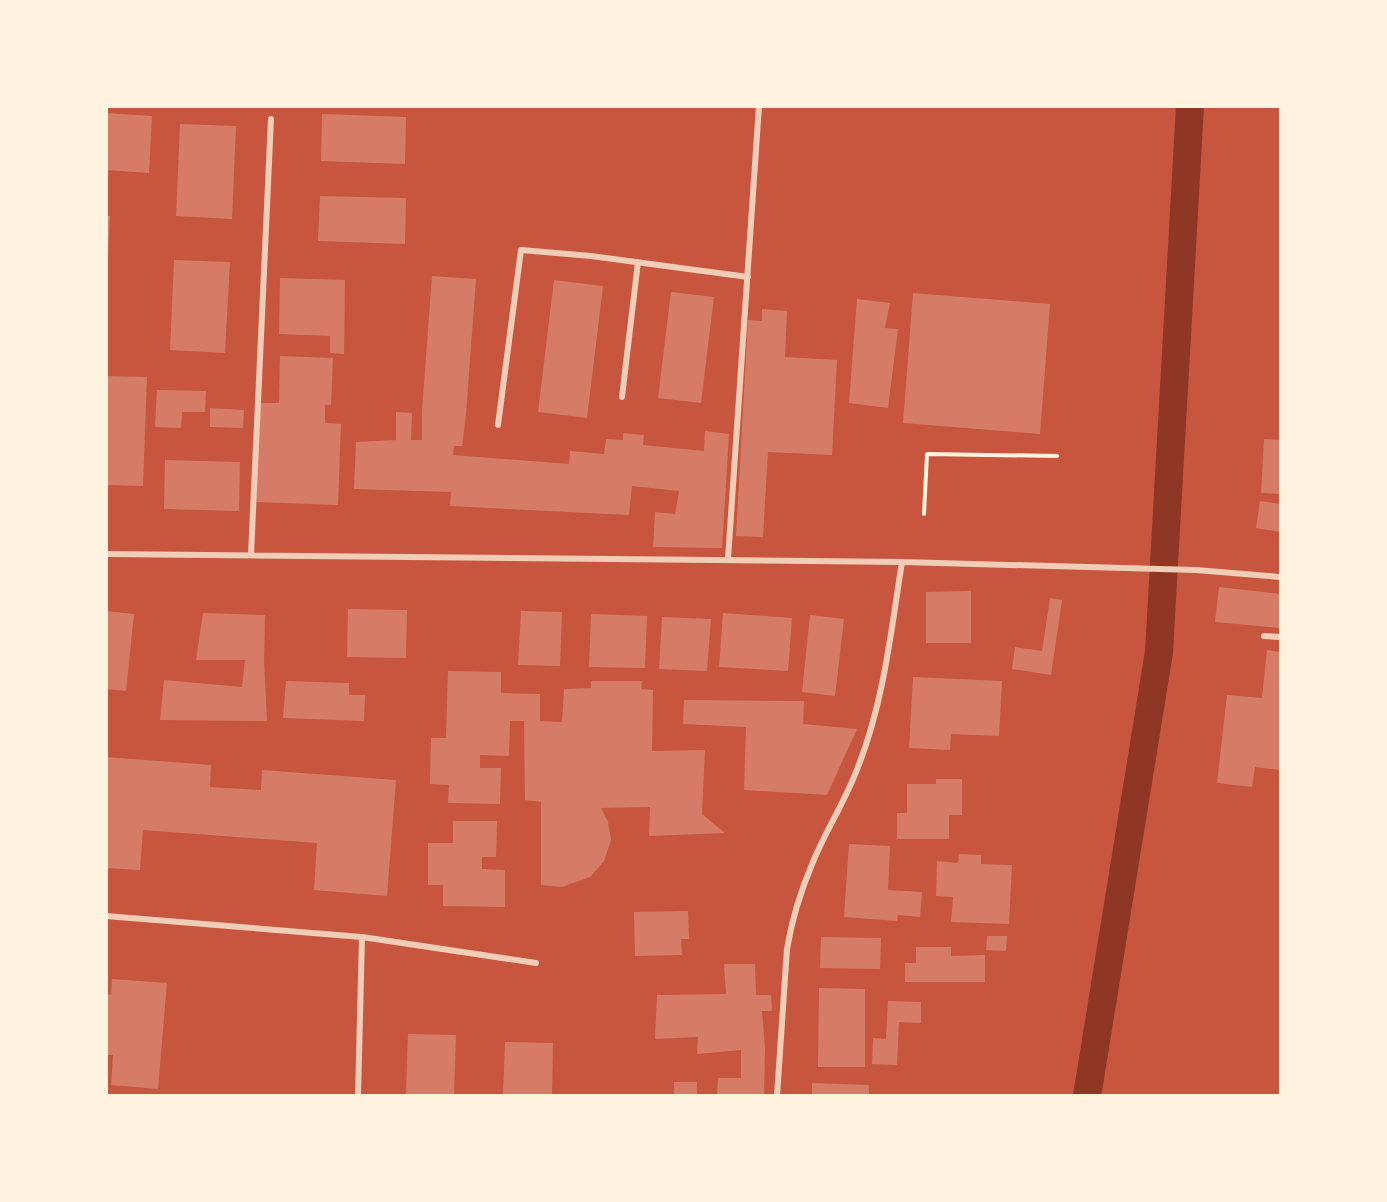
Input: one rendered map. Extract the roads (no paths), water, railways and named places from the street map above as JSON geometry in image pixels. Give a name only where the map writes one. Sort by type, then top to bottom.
[{"type":"street","points":[[728,560],[759,106]]},
{"type":"street","points":[[251,555],[271,119]]},
{"type":"street","points":[[498,425],[521,250],[638,262],[747,277]]},
{"type":"street","points":[[622,397],[638,262]]},
{"type":"street","points":[[106,554],[902,562],[1196,570],[1281,577]]},
{"type":"street","points":[[777,1095],[786,960],[792,923],[813,862],[858,768],[867,740],[882,690],[902,562]]},
{"type":"street","points":[[1264,636],[1281,637]]},
{"type":"street","points":[[106,916],[362,937],[536,963]]},
{"type":"street","points":[[358,1095],[362,937]]},
{"type":"waterway","points":[[1087,1096],[1159,652],[1190,106]]}]
